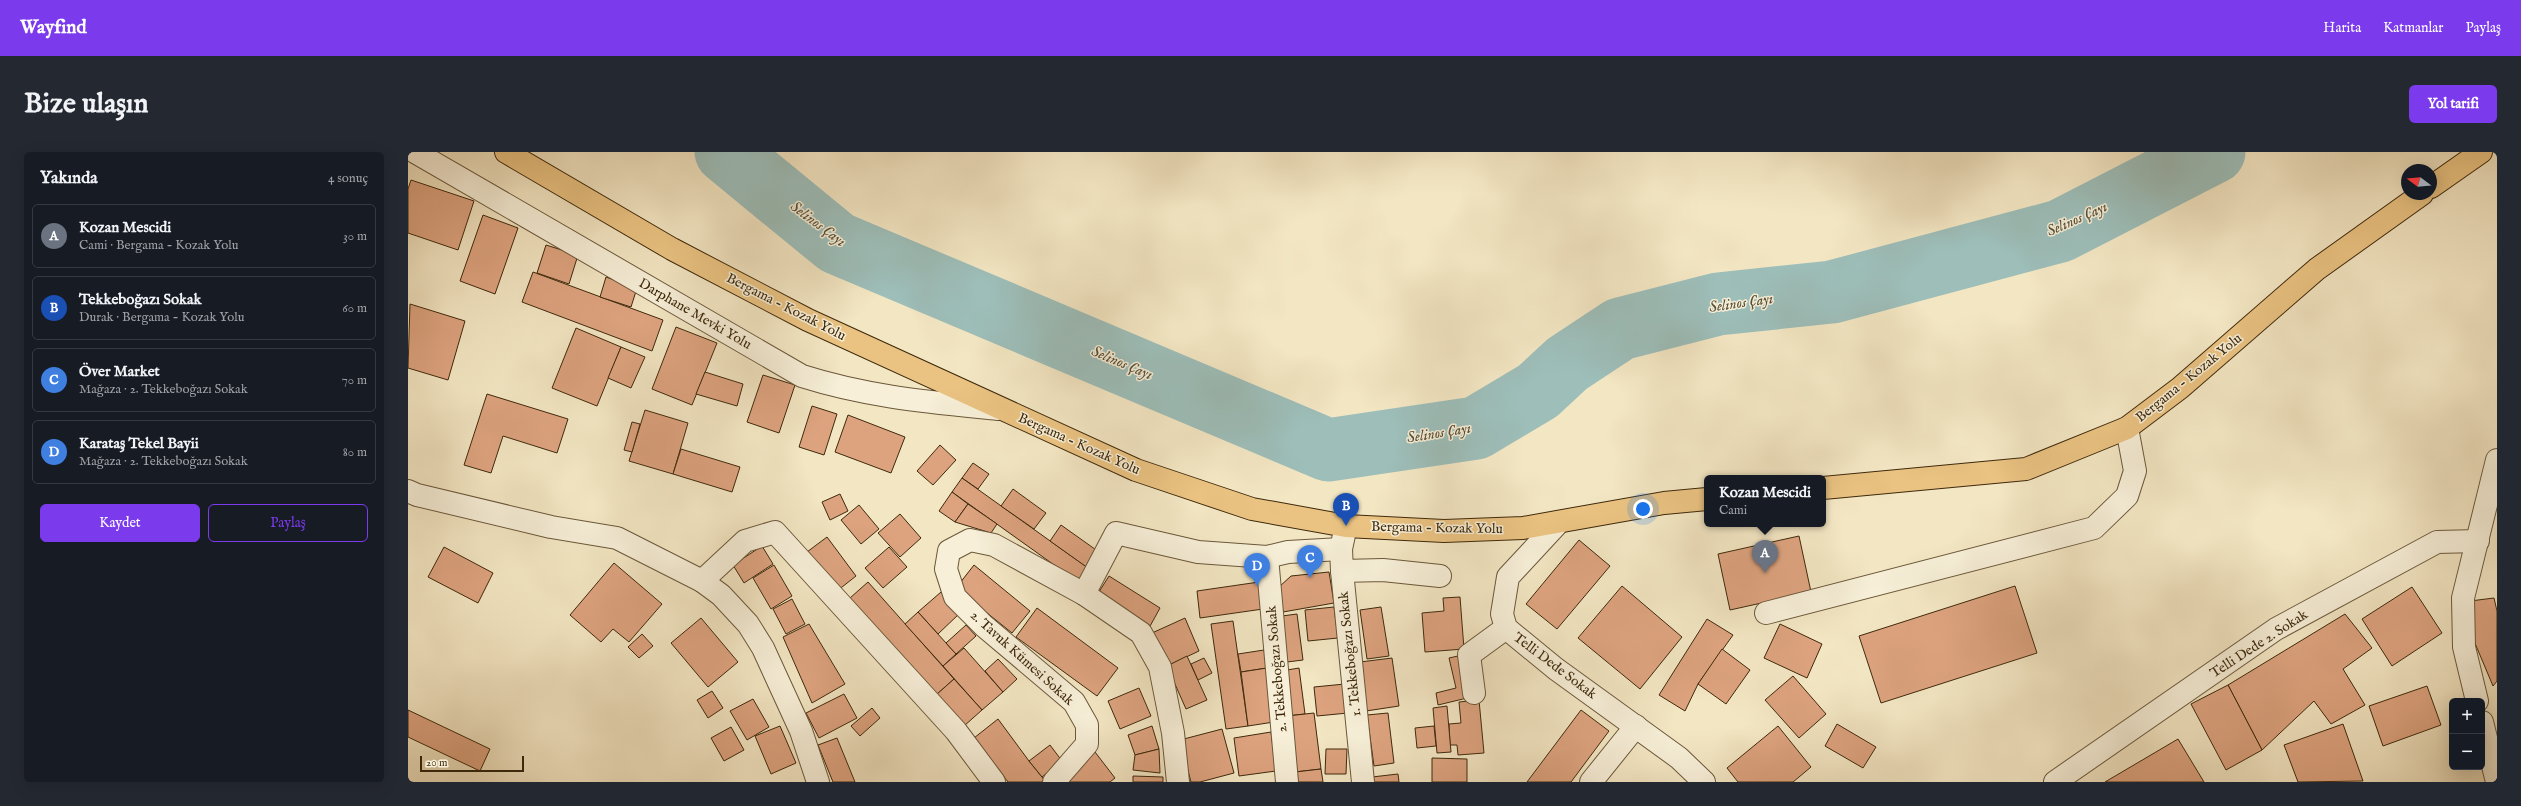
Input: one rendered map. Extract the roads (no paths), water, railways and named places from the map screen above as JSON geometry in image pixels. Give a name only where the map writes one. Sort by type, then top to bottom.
[{"type":"main road","name":"Bergama - Kozak Yolu","points":[[506,152],[672,249],[780,306],[998,409],[1136,470],[1245,507],[1346,526],[1444,531],[1523,528],[1656,504],[1704,499]]},
{"type":"main road","points":[[2437,184],[2480,152]]},
{"type":"main road","name":"Bergama - Kozak Yolu","points":[[1826,488],[2026,469],[2127,428],[2180,388],[2317,270],[2414,200]]},
{"type":"street","name":"Darphane Mevki Yolu","points":[[415,152],[802,376],[842,389],[901,399],[998,409]]},
{"type":"street","points":[[1766,613],[2094,528],[2127,496],[2135,471],[2127,428]]},
{"type":"street","points":[[2476,698],[2464,647],[2463,598],[2497,460]]},
{"type":"street","points":[[408,490],[418,495],[551,527],[617,538],[702,581],[721,595],[742,618],[763,648],[801,731],[818,782]]},
{"type":"street","name":"Telli Dede Sokak","points":[[1559,522],[1508,577],[1500,633],[1556,669],[1636,726],[1679,758],[1704,782]]},
{"type":"street","name":"1. Tekkeboğazı Sokak","points":[[1346,526],[1341,549],[1342,571],[1363,782]]},
{"type":"street","points":[[702,581],[745,541],[775,532],[956,730],[994,782]]},
{"type":"street","points":[[1178,782],[1173,733],[1160,666],[1141,633],[1084,594],[1116,533],[1198,552],[1267,557],[1288,552],[1341,549]]},
{"type":"street","name":"2. Tavuk Kümesi Sokak","points":[[1054,782],[1087,744],[1087,725],[1074,702],[984,626],[955,597],[946,569],[949,551],[970,540],[994,545],[1084,594]]},
{"type":"street","name":"Telli Dede 2. Sokak","points":[[2055,782],[2276,630],[2437,542],[2478,541]]},
{"type":"street","name":"2. Tekkeboğazı Sokak","points":[[1267,557],[1287,782]]},
{"type":"street","points":[[1342,571],[1383,570],[1440,576]]},
{"type":"street","points":[[1474,693],[1469,655],[1500,633]]},
{"type":"street","points":[[1591,782],[1636,726]]},
{"type":"street","points":[[2485,734],[2497,782]]},
{"type":"waterway","name":"Selinos Çayı","points":[[726,152],[837,243],[1328,450],[1476,428],[1538,391],[1567,364],[1620,329],[1718,304],[1832,292],[2060,231],[2214,152]]},
{"type":"place","name":"Tekkeboğazı Sokak","points":[[1346,526]]},
{"type":"place","name":"Kozan Mescidi","points":[[1765,573]]},
{"type":"place","name":"Över Market","points":[[1310,578]]},
{"type":"place","name":"Karataş Tekel Bayii","points":[[1257,586]]}]
